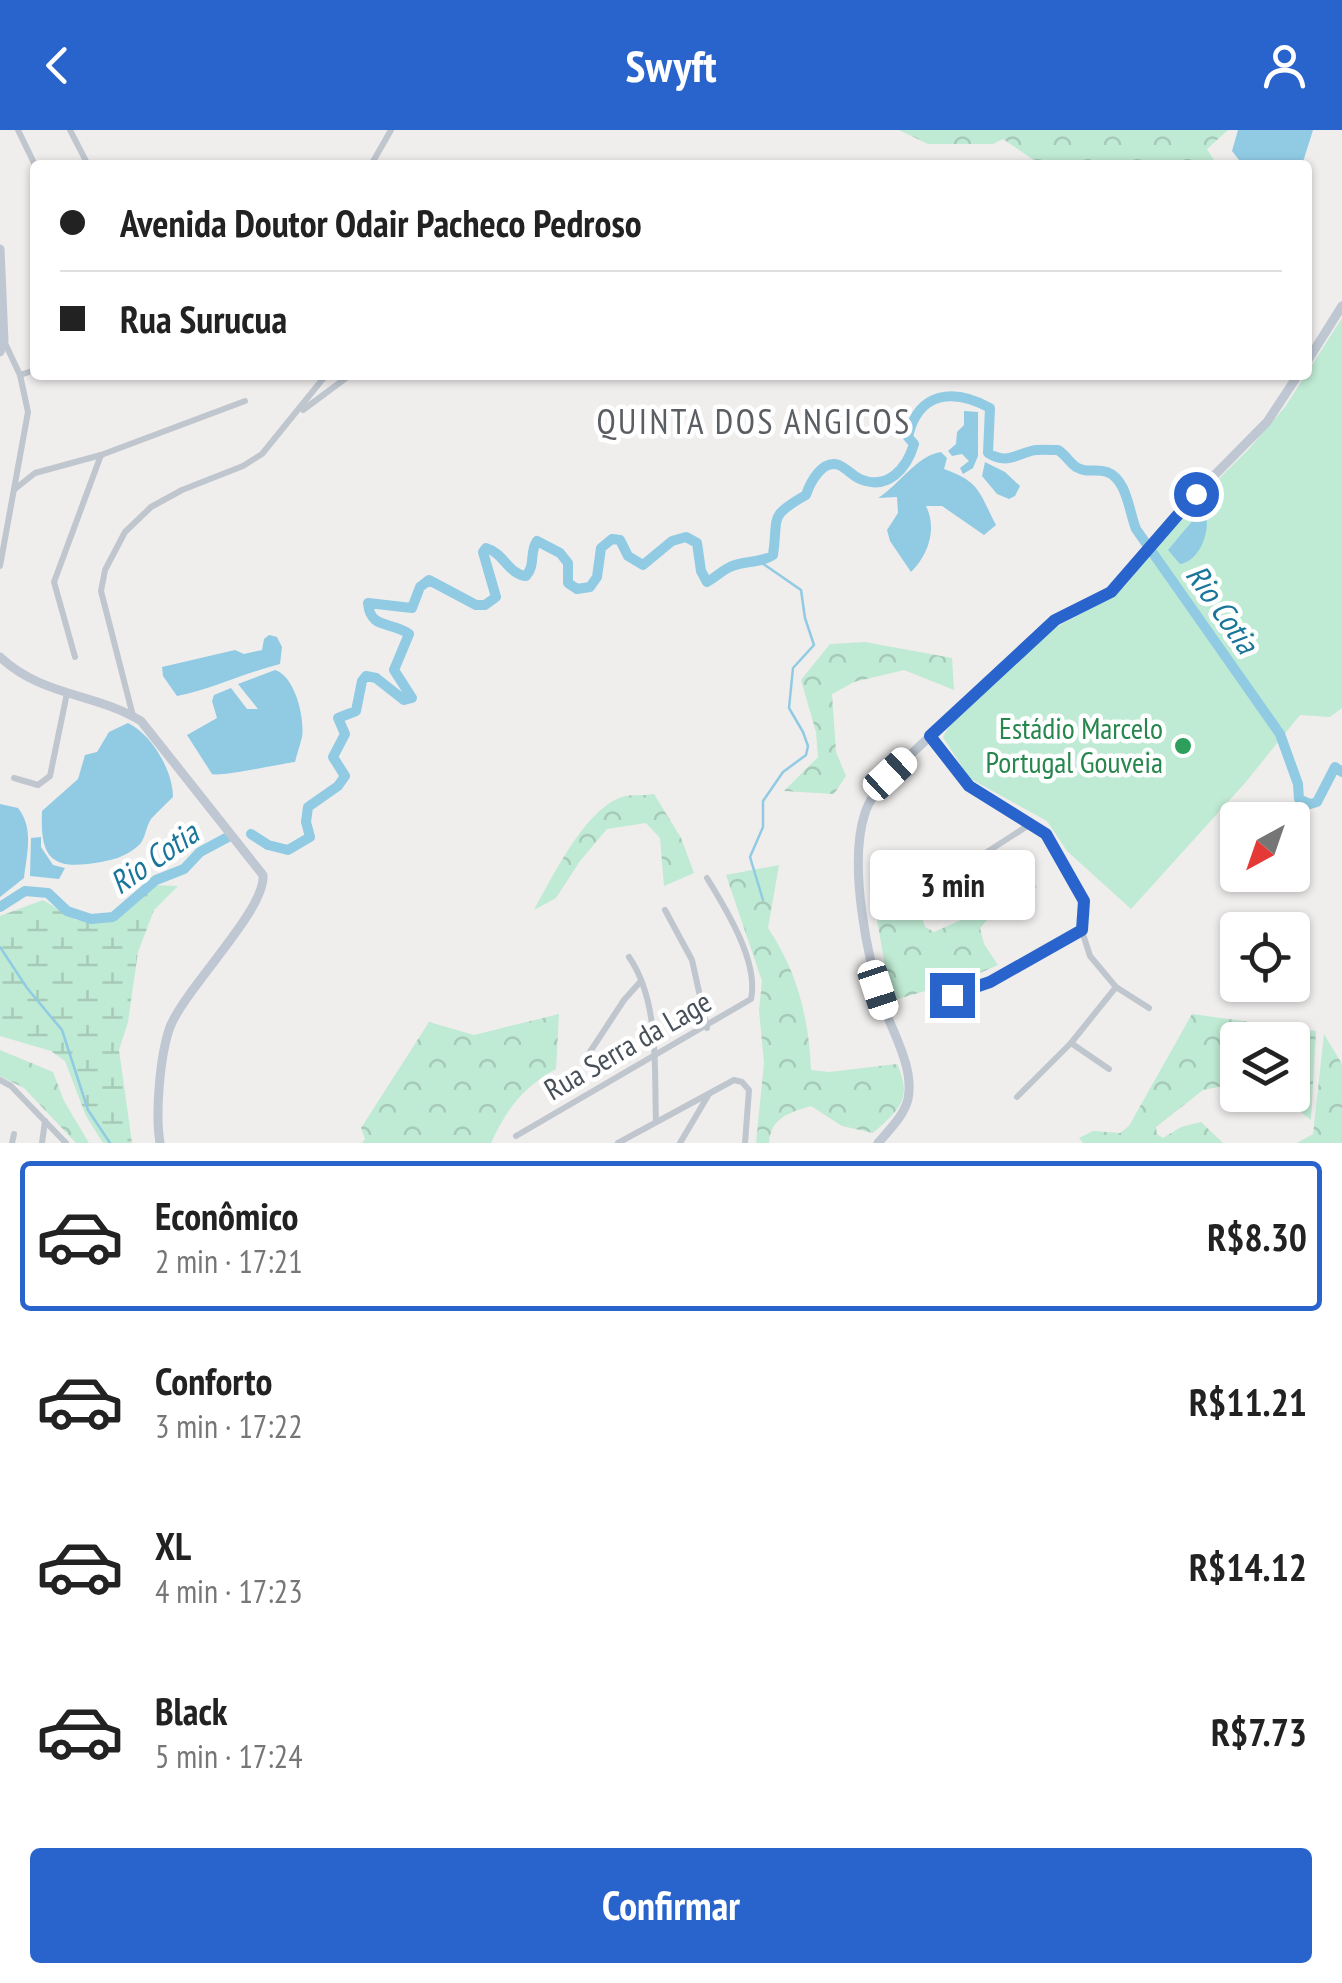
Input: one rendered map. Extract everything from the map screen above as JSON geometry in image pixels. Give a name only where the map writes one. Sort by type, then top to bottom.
[{"type":"main road","points":[[0,249],[2,346]]},
{"type":"main road","points":[[1312,354],[1342,306]]},
{"type":"main road","points":[[878,1143],[903,1112],[909,1084],[878,990],[860,881],[862,825],[877,789],[1046,627],[1111,592],[1187,502],[1267,422],[1295,380]]},
{"type":"main road","points":[[0,656],[24,678],[132,716],[149,728],[258,865],[264,883],[170,1028],[158,1117],[160,1143]]},
{"type":"street","points":[[18,130],[33,160]]},
{"type":"street","points":[[70,130],[85,160]]},
{"type":"street","points":[[374,160],[391,130]]},
{"type":"street","points":[[0,566],[28,412],[20,375],[2,346]]},
{"type":"street","points":[[20,375],[30,372]]},
{"type":"street","points":[[132,716],[101,591],[105,570],[124,532],[151,507],[254,460],[298,414],[322,380]]},
{"type":"street","points":[[298,414],[343,380]]},
{"type":"street","points":[[15,489],[35,473],[101,455],[245,401]]},
{"type":"street","points":[[76,656],[54,582],[58,562],[101,455]]},
{"type":"street","points":[[20,462],[35,473]]},
{"type":"street","points":[[14,778],[38,784],[50,776],[67,693]]},
{"type":"street","points":[[930,736],[969,786],[1046,834],[1081,892],[1086,912],[1082,930],[1090,956],[1116,986],[1149,1008]]},
{"type":"street","points":[[928,890],[1032,822]]},
{"type":"street","name":"Rua Serra da Lage","points":[[516,1136],[746,1004],[752,988],[736,929],[707,878]]},
{"type":"street","points":[[665,910],[692,960],[707,1028]]},
{"type":"street","points":[[944,996],[990,982],[1082,930]]},
{"type":"street","points":[[630,957],[642,981],[654,1057],[656,1121]]},
{"type":"street","points":[[584,1061],[624,1000],[642,981]]},
{"type":"street","points":[[1017,1098],[1071,1042],[1116,986]]},
{"type":"street","points":[[1071,1042],[1110,1070]]},
{"type":"street","points":[[0,1080],[12,1086],[66,1143]]},
{"type":"street","points":[[618,1143],[728,1081],[746,1084],[750,1102],[745,1143]]},
{"type":"street","points":[[680,1143],[710,1093]]},
{"type":"street","points":[[678,1110],[692,1122]]},
{"type":"street","points":[[42,1143],[45,1121]]},
{"type":"street","points":[[12,1143],[14,1134]]},
{"type":"green space","points":[[899,130],[1228,130],[1207,149],[1214,160],[1034,160],[1003,139],[993,144],[928,144]]},
{"type":"green space","points":[[1342,318],[1342,708],[1330,717],[1300,715],[1245,783],[1228,802],[1220,802],[1220,811],[1131,909],[1067,851],[1047,821],[969,778],[943,737],[951,723],[1051,630],[1124,587],[1194,503],[1248,450],[1302,380],[1312,380],[1312,365]]},
{"type":"green space","points":[[865,642],[952,658],[954,690],[904,670],[854,682],[832,694],[836,752],[846,776],[834,794],[784,791],[818,757],[816,732],[801,680],[830,644]]},
{"type":"green space","points":[[654,794],[681,838],[694,873],[664,886],[660,838],[646,823],[607,829],[556,898],[534,910],[560,863],[595,815],[622,797]]},
{"type":"green space","points":[[1006,852],[1002,873],[1024,872],[1037,887],[996,910],[980,928],[984,944],[998,965],[966,979],[891,1001],[876,914],[916,897],[925,927],[934,932],[963,919],[957,879],[979,860]]},
{"type":"green space","points":[[779,865],[768,928],[787,961],[800,996],[811,1070],[829,1072],[897,1064],[902,1076],[901,1103],[873,1133],[842,1126],[811,1106],[777,1122],[769,1143],[756,1143],[764,1063],[759,1010],[762,981],[726,875]]},
{"type":"green space","points":[[149,885],[178,886],[154,910],[138,952],[128,1022],[119,1050],[132,1143],[103,1143],[86,1116],[65,1061],[51,1051],[0,1036],[0,916],[43,900],[76,920],[115,922]]},
{"type":"green space","points":[[559,1014],[556,1069],[517,1100],[491,1143],[362,1143],[365,1139],[361,1128],[429,1022],[474,1035]]},
{"type":"green space","points":[[1192,1014],[1250,1022],[1220,1022],[1220,1086],[1203,1090],[1156,1127],[1163,1138],[1181,1127],[1201,1122],[1223,1143],[1083,1143],[1079,1138],[1093,1131],[1120,1133],[1129,1126]]},
{"type":"green space","points":[[1310,1030],[1316,1031],[1311,1120],[1300,1112],[1310,1112]]},
{"type":"green space","points":[[1324,1034],[1342,1064],[1342,1143],[1297,1143],[1313,1134]]},
{"type":"green space","points":[[0,1050],[53,1072],[64,1101],[89,1143],[76,1143],[24,1088],[0,1076]]},
{"type":"water","points":[[1238,130],[1313,130],[1304,160],[1239,160],[1232,151]]},
{"type":"water","points":[[964,411],[978,412],[978,456],[973,468],[963,474],[960,468],[969,461],[962,454],[952,456],[948,451],[956,444],[957,432],[964,425]]},
{"type":"water","points":[[941,452],[947,458],[944,469],[972,484],[996,525],[984,535],[942,506],[926,506],[931,523],[929,540],[911,572],[887,530],[898,513],[897,497],[878,498],[924,459]]},
{"type":"water","points":[[985,462],[1005,472],[1020,486],[1015,496],[1009,499],[997,494],[982,476]]},
{"type":"water","points":[[1199,513],[1206,516],[1205,538],[1193,558],[1180,564],[1168,550]]},
{"type":"water","points":[[269,635],[277,637],[282,647],[280,664],[177,696],[163,676],[162,667],[235,650],[244,654],[262,650]]},
{"type":"water","points":[[275,670],[288,680],[300,709],[302,737],[295,762],[212,774],[187,735],[217,718],[214,695],[231,688],[247,709],[258,709],[238,684]]},
{"type":"water","points":[[128,723],[145,735],[159,754],[173,797],[151,819],[141,843],[128,853],[80,865],[58,861],[46,849],[42,811],[78,779],[85,755],[97,752],[109,732]]},
{"type":"water","points":[[0,804],[18,808],[26,824],[28,841],[24,878],[0,897]]},
{"type":"water","points":[[41,837],[41,847],[53,865],[65,868],[59,879],[30,876],[31,838]]},
{"type":"waterway","name":"Rio Cotia","points":[[251,834],[268,845],[288,850],[310,837],[308,807],[338,786],[345,776],[333,757],[345,734],[338,718],[356,711],[366,676],[376,678],[404,700],[412,698],[394,670],[409,634],[377,621],[368,603],[412,608],[420,587],[429,580],[476,605],[485,605],[496,597],[483,552],[486,548],[526,576],[537,541],[560,553],[568,563],[568,583],[577,589],[590,587],[597,577],[601,548],[612,539],[620,540],[628,556],[643,565],[672,541],[686,537],[697,543],[701,571],[707,582],[730,567],[773,555],[777,519],[785,508],[806,495],[827,465],[839,465],[870,482],[895,475],[911,453],[914,444],[908,437],[920,410],[929,402],[951,396],[990,408],[988,453],[994,456],[1005,459],[1034,450],[1058,450],[1080,469],[1114,476],[1123,489],[1136,529],[1280,734],[1298,784],[1299,799],[1310,804],[1317,802],[1335,767],[1342,772]]},
{"type":"waterway","points":[[759,561],[801,590],[814,645],[793,668],[789,708],[803,732],[808,746],[806,755],[783,772],[763,801],[763,827],[750,857],[763,900]]},
{"type":"waterway","name":"Rio Cotia","points":[[0,907],[25,891],[48,893],[67,911],[91,919],[113,917],[156,880],[184,869],[200,852],[228,837]]},
{"type":"waterway","points":[[0,947],[62,1030],[88,1110],[110,1143]]},
{"type":"place","name":"Estádio Marcelo Portugal Gouveia","points":[[1183,746]]},
{"type":"district","name":"QUINTA DOS ANGICOS","points":[[754,422]]},
{"type":"route","points":[[952,995],[979,988],[1082,930],[1086,912],[1081,892],[1046,834],[960,779],[930,736],[1046,627],[1111,592],[1196,494]]}]
